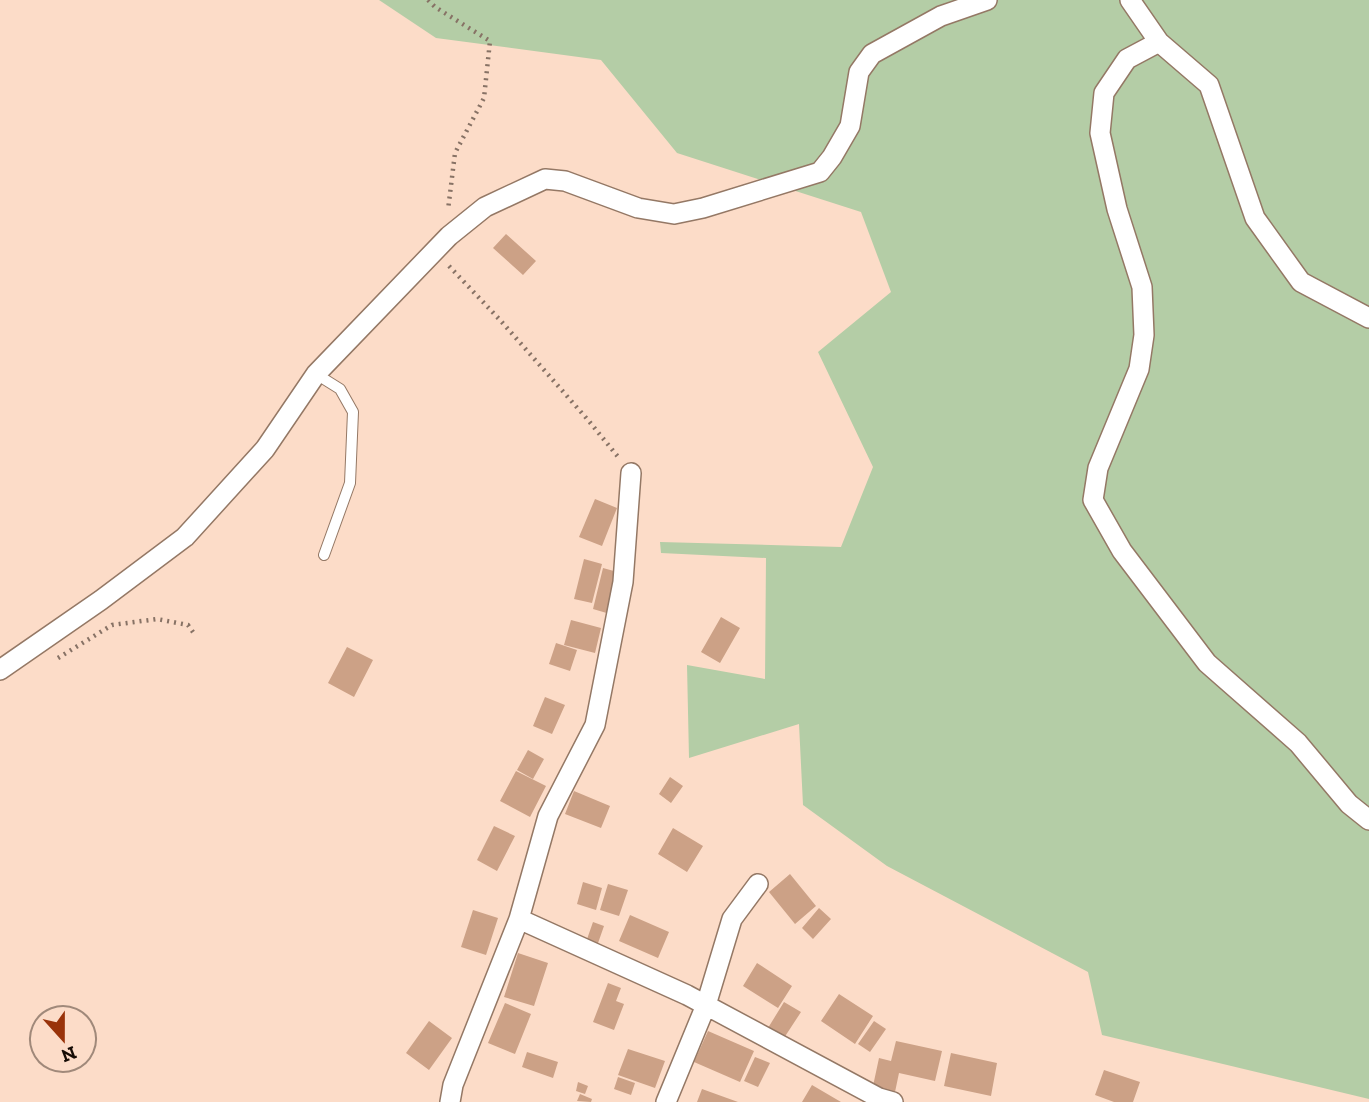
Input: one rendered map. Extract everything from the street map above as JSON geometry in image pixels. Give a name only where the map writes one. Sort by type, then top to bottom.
[{"type":"street","points":[[0,670],[101,600],[185,537],[265,449],[316,374],[449,236],[485,207],[545,179],[565,181],[638,208],[674,214],[704,208],[820,172],[850,126],[859,72],[872,54],[941,16],[987,0]]},
{"type":"street","points":[[1130,0],[1159,42],[1209,85],[1255,218],[1301,282],[1369,318]]},
{"type":"street","points":[[1159,42],[1127,59],[1104,93],[1100,133],[1117,209],[1142,287],[1144,335],[1139,369],[1098,468],[1093,500],[1122,551],[1207,663],[1298,743],[1349,804],[1369,820]]},
{"type":"street","points":[[450,1102],[453,1084],[519,919],[548,816],[595,726],[623,582],[631,473]]},
{"type":"street","points":[[666,1102],[706,1005],[732,919],[758,884]]},
{"type":"street","points":[[519,919],[687,995],[879,1098],[893,1102]]},
{"type":"lane","points":[[316,374],[340,389],[353,412],[350,482],[324,555]]},
{"type":"path","points":[[428,0],[490,41],[484,98],[455,153],[447,222],[449,236],[446,262],[588,420],[631,473]]},
{"type":"path","points":[[55,660],[113,625],[157,619],[188,625],[195,635]]},
{"type":"green space","points":[[379,0],[1369,0],[1369,1099],[1102,1035],[1088,972],[887,866],[803,805],[799,724],[689,758],[687,665],[765,679],[766,558],[661,553],[660,542],[841,547],[873,467],[818,352],[891,292],[861,212],[677,153],[601,60],[436,38]]},
{"type":"building","points":[[506,234],[536,261],[523,275],[493,248]]},
{"type":"building","points":[[595,499],[617,508],[602,546],[579,537]]},
{"type":"building","points":[[584,559],[602,564],[592,603],[574,599]]},
{"type":"building","points":[[603,568],[621,573],[610,614],[593,609]]},
{"type":"building","points":[[721,617],[740,628],[720,663],[701,652]]},
{"type":"building","points":[[571,620],[601,628],[595,653],[564,645]]},
{"type":"building","points":[[556,643],[577,650],[570,671],[549,664]]},
{"type":"building","points":[[347,647],[373,660],[354,697],[328,683]]},
{"type":"building","points":[[545,697],[565,705],[552,734],[533,726]]},
{"type":"building","points":[[528,750],[544,759],[533,779],[517,770]]},
{"type":"building","points":[[516,771],[546,786],[530,817],[500,801]]},
{"type":"building","points":[[670,777],[683,786],[671,803],[659,794]]},
{"type":"building","points":[[574,791],[610,806],[601,828],[565,814]]},
{"type":"building","points":[[494,826],[515,836],[497,871],[477,860]]},
{"type":"building","points":[[673,828],[703,846],[687,872],[658,854]]},
{"type":"building","points":[[790,874],[816,906],[795,924],[769,892]]},
{"type":"building","points":[[583,882],[602,888],[596,910],[577,904]]},
{"type":"building","points":[[608,884],[628,890],[619,916],[600,910]]},
{"type":"building","points":[[819,908],[831,919],[813,939],[802,928]]},
{"type":"building","points":[[473,910],[498,918],[486,955],[461,947]]},
{"type":"building","points":[[630,915],[669,932],[658,958],[619,941]]},
{"type":"building","points":[[593,922],[604,926],[597,946],[586,942]]},
{"type":"building","points":[[518,953],[548,963],[534,1006],[504,997]]},
{"type":"building","points":[[757,963],[792,986],[778,1008],[743,986]]},
{"type":"building","points":[[608,983],[621,988],[616,1001],[624,1004],[614,1030],[593,1022]]},
{"type":"building","points":[[839,994],[873,1016],[855,1044],[821,1021]]},
{"type":"building","points":[[784,1002],[801,1012],[784,1038],[768,1028]]},
{"type":"building","points":[[505,1003],[531,1014],[515,1054],[488,1043]]},
{"type":"building","points":[[429,1021],[452,1038],[429,1070],[406,1053]]},
{"type":"building","points":[[874,1021],[886,1029],[870,1052],[858,1044]]},
{"type":"building","points":[[708,1031],[754,1051],[740,1082],[694,1062]]},
{"type":"building","points":[[896,1041],[942,1051],[935,1081],[899,1073],[895,1092],[873,1086],[879,1058],[891,1061]]},
{"type":"building","points":[[628,1049],[665,1061],[655,1088],[618,1075]]},
{"type":"building","points":[[527,1052],[558,1062],[553,1078],[522,1067]]},
{"type":"building","points":[[951,1053],[997,1063],[991,1096],[944,1086]]},
{"type":"building","points":[[755,1057],[770,1063],[758,1087],[744,1081]]},
{"type":"building","points":[[1104,1070],[1140,1082],[1133,1102],[1114,1102],[1095,1095]]},
{"type":"building","points":[[618,1077],[635,1083],[631,1095],[614,1089]]},
{"type":"building","points":[[578,1082],[588,1086],[585,1094],[576,1091]]},
{"type":"building","points":[[812,1085],[841,1102],[802,1102]]},
{"type":"building","points":[[702,1089],[738,1102],[697,1102]]},
{"type":"building","points":[[580,1094],[592,1099],[591,1102],[577,1101]]}]
